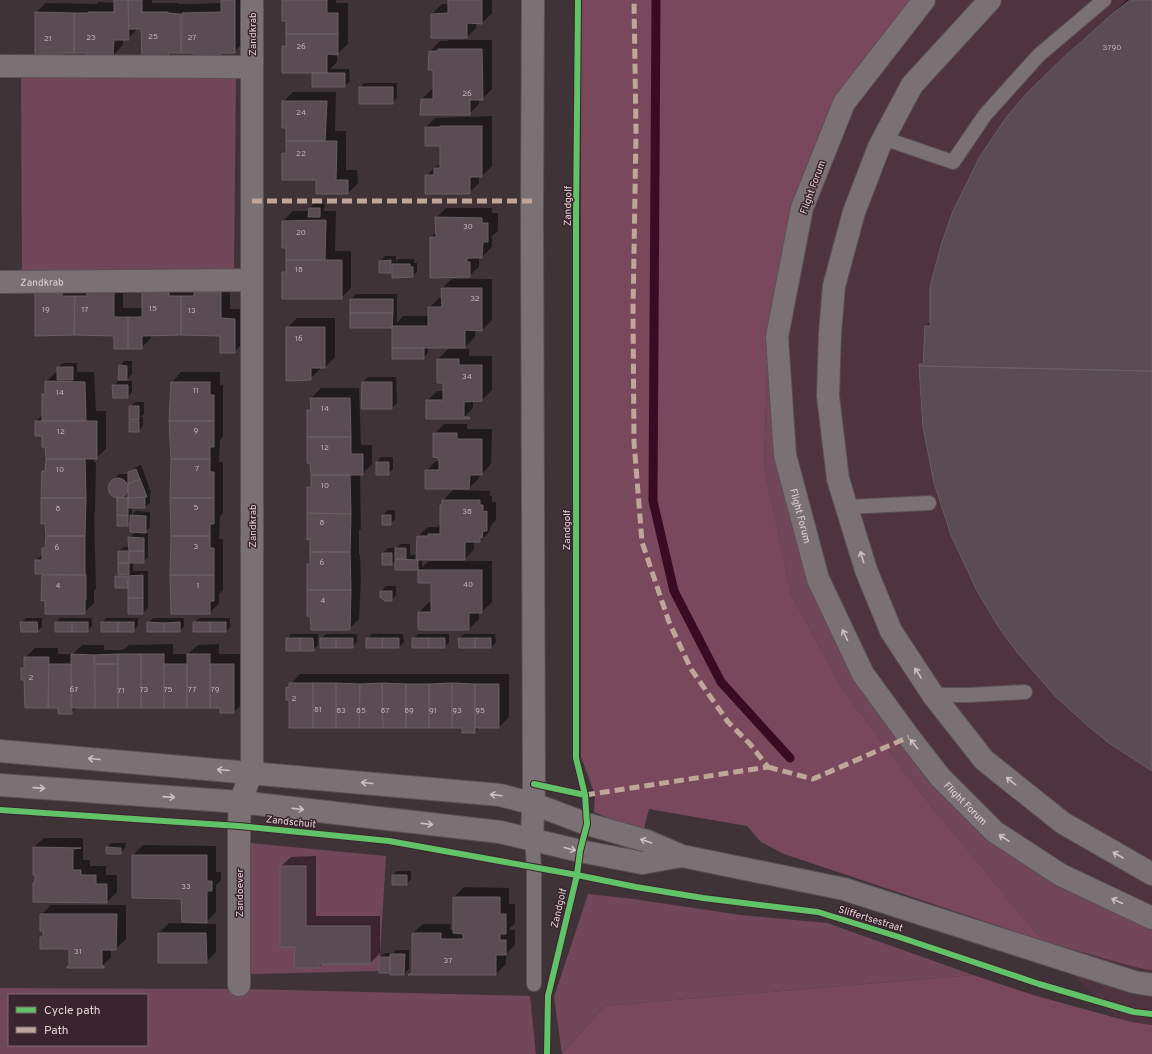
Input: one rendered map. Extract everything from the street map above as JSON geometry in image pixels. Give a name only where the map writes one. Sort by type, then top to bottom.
[{"type":"street","name":"Zandkrab","points":[[252,0],[252,772]]},
{"type":"street","points":[[532,839],[534,804],[532,219],[533,0]]},
{"type":"street","name":"Flight Forum","points":[[924,0],[844,103],[802,208],[777,337],[785,455],[818,578],[863,674],[940,777],[995,832],[1061,875],[1152,918]]},
{"type":"street","points":[[990,0],[912,85],[883,138],[854,212],[834,286],[830,334],[828,396],[838,479],[866,570],[891,631],[933,695],[984,760],[1063,823],[1152,874]]},
{"type":"street","name":"Zandkrab","points":[[0,66],[252,67]]},
{"type":"street","name":"Zandkrab","points":[[0,282],[252,280]]},
{"type":"street","points":[[0,752],[252,772],[500,795],[534,804]]},
{"type":"street","name":"Zandoever","points":[[239,985],[240,802],[252,772]]},
{"type":"street","name":"Zandschuit","points":[[0,786],[240,802],[500,832],[532,839]]},
{"type":"street","name":"Sliffertsestraat","points":[[534,804],[587,824],[647,841],[682,856],[844,889],[1104,973],[1152,986]]},
{"type":"street","name":"Sliffertsestraat","points":[[532,839],[580,851],[642,863],[682,856]]},
{"type":"lane","points":[[883,138],[953,162],[985,115],[1039,55],[1104,0]]},
{"type":"lane","points":[[847,507],[928,503]]},
{"type":"lane","points":[[933,695],[969,696],[1025,692]]},
{"type":"lane","points":[[532,839],[534,867],[534,984]]},
{"type":"shaded area","points":[[581,0],[910,0],[834,98],[791,205],[768,338],[764,465],[791,594],[843,690],[923,796],[1043,941],[784,854],[761,842],[747,826],[649,809],[643,832],[594,812],[595,795],[581,757]]},
{"type":"shaded area","points":[[873,0],[1152,0],[1152,1034],[1129,1030],[1030,932],[834,696],[752,474],[764,205]]},
{"type":"shaded area","points":[[21,77],[236,77],[234,270],[22,270]]},
{"type":"shaded area","points":[[768,338],[811,584],[990,838],[1056,886],[1152,930],[1152,970],[1139,968],[1043,941],[923,796],[843,690],[791,594],[764,465]]},
{"type":"shaded area","points":[[250,843],[386,856],[379,971],[250,974]]},
{"type":"shaded area","points":[[588,894],[741,915],[827,923],[973,975],[604,1006],[562,1054],[554,997]]},
{"type":"shaded area","points":[[973,975],[1033,995],[1131,1022],[1152,1025],[1152,1054],[562,1054],[604,1006]]},
{"type":"shaded area","points":[[0,988],[241,989],[530,996],[536,1054],[0,1054]]},
{"type":"building","points":[[114,0],[128,0],[129,40],[114,40],[113,56],[87,56],[87,53],[74,53],[74,13],[114,12]]},
{"type":"building","points":[[128,0],[142,0],[142,12],[168,12],[181,14],[181,53],[169,53],[169,56],[142,57],[141,29],[129,29]]},
{"type":"building","points":[[221,0],[235,0],[235,53],[221,53],[221,57],[194,57],[194,53],[181,53],[182,13],[221,12]]},
{"type":"building","points":[[282,0],[327,0],[327,13],[338,13],[338,34],[286,34],[286,21],[282,21]]},
{"type":"building","points":[[448,0],[482,0],[482,24],[467,23],[467,38],[431,38],[431,14],[448,13]]},
{"type":"building","points":[[1130,0],[1152,0],[1152,371],[919,366],[919,364],[923,364],[925,326],[930,326],[930,287],[941,245],[953,211],[979,158],[1008,115],[1028,92],[1067,54]]},
{"type":"building","points":[[35,12],[74,13],[74,53],[62,53],[62,56],[35,56]]},
{"type":"building","points":[[286,34],[338,34],[338,55],[327,54],[327,73],[282,73],[282,46],[286,46]]},
{"type":"building","points":[[438,49],[482,49],[483,100],[470,100],[470,115],[420,115],[421,99],[433,99],[433,70],[428,70],[429,51],[438,51]]},
{"type":"building","points":[[312,73],[345,73],[345,87],[312,87]]},
{"type":"building","points":[[359,87],[393,87],[393,104],[359,104]]},
{"type":"building","points":[[282,101],[327,101],[325,141],[286,141],[286,128],[282,128]]},
{"type":"building","points":[[482,126],[482,177],[470,177],[470,194],[425,194],[425,175],[434,175],[434,168],[440,168],[440,146],[425,146],[425,127]]},
{"type":"building","points":[[286,141],[337,141],[336,180],[348,180],[348,194],[316,194],[316,180],[282,180],[282,153],[286,153]]},
{"type":"building","points":[[309,208],[320,208],[320,217],[308,217]]},
{"type":"building","points":[[435,217],[482,218],[482,223],[488,223],[488,242],[483,242],[482,258],[467,258],[467,262],[470,262],[470,277],[430,278],[430,237],[436,237]]},
{"type":"building","points":[[326,220],[325,260],[286,260],[286,248],[282,248],[282,221]]},
{"type":"building","points":[[286,260],[342,260],[342,299],[282,299],[282,272],[286,272]]},
{"type":"building","points":[[391,260],[391,273],[379,273],[379,261]]},
{"type":"building","points":[[392,264],[410,264],[410,267],[413,267],[413,277],[392,278]]},
{"type":"building","points":[[441,288],[482,288],[482,331],[465,330],[465,348],[392,348],[392,326],[428,326],[428,307],[442,307]]},
{"type":"building","points":[[35,292],[62,292],[62,296],[75,296],[74,335],[35,336]]},
{"type":"building","points":[[87,292],[114,292],[114,317],[128,317],[128,349],[114,349],[114,336],[74,335],[75,296],[87,296]]},
{"type":"building","points":[[142,292],[169,292],[169,296],[181,296],[181,335],[142,336],[142,349],[128,349],[128,317],[142,317]]},
{"type":"building","points":[[194,292],[221,292],[221,318],[235,319],[235,353],[220,353],[220,336],[181,335],[181,296],[194,296]]},
{"type":"building","points":[[350,299],[393,299],[393,313],[350,313]]},
{"type":"building","points":[[350,313],[393,313],[392,328],[350,328]]},
{"type":"building","points":[[286,327],[325,327],[325,368],[311,368],[311,380],[286,381]]},
{"type":"building","points":[[392,348],[424,348],[424,359],[392,359]]},
{"type":"building","points":[[437,359],[459,359],[459,365],[482,365],[482,401],[464,402],[464,417],[469,417],[470,419],[426,419],[426,400],[443,400],[443,383],[437,383]]},
{"type":"building","points":[[119,365],[127,366],[127,380],[118,380]]},
{"type":"building","points":[[919,366],[1152,371],[1152,771],[1109,743],[1055,696],[1016,651],[998,626],[977,591],[951,535],[934,483],[923,427]]},
{"type":"building","points":[[57,367],[73,367],[73,380],[57,380]]},
{"type":"building","points":[[45,381],[85,382],[86,421],[42,421],[42,394],[45,394]]},
{"type":"building","points":[[171,382],[210,382],[210,395],[214,395],[214,421],[169,421]]},
{"type":"building","points":[[362,382],[392,382],[392,409],[361,409]]},
{"type":"building","points":[[112,385],[128,385],[128,398],[113,398]]},
{"type":"building","points":[[310,398],[350,398],[351,437],[307,437],[307,410],[311,410]]},
{"type":"building","points":[[129,406],[139,406],[139,420],[129,420]]},
{"type":"building","points":[[35,421],[97,421],[97,459],[46,459],[45,447],[42,447],[42,436],[35,436]]},
{"type":"building","points":[[129,421],[139,421],[139,432],[129,432]]},
{"type":"building","points":[[169,421],[214,421],[214,447],[210,447],[210,459],[171,459]]},
{"type":"building","points":[[433,433],[457,433],[457,439],[482,439],[482,475],[470,475],[469,489],[425,489],[425,470],[439,470],[439,458],[433,457]]},
{"type":"building","points":[[307,437],[351,437],[351,454],[363,454],[363,475],[311,475],[310,463],[307,463]]},
{"type":"building","points":[[46,459],[85,459],[86,498],[41,498],[42,471],[45,471]]},
{"type":"building","points":[[171,459],[210,459],[210,472],[214,472],[214,498],[170,498]]},
{"type":"building","points":[[376,462],[389,462],[389,475],[376,475]]},
{"type":"building","points":[[136,469],[140,479],[128,484],[128,472]]},
{"type":"building","points":[[311,475],[350,475],[351,514],[307,513],[307,487],[311,487]]},
{"type":"building","points":[[118,478],[125,481],[128,488],[125,495],[118,498],[111,495],[108,488],[111,481]]},
{"type":"building","points":[[140,479],[147,497],[128,498],[128,484]]},
{"type":"building","points":[[117,497],[128,498],[128,516],[117,515]]},
{"type":"building","points":[[145,497],[145,508],[128,508],[128,498]]},
{"type":"building","points":[[41,498],[86,498],[85,536],[46,536],[45,523],[41,524]]},
{"type":"building","points":[[170,498],[214,498],[214,524],[210,524],[210,536],[171,536]]},
{"type":"building","points":[[442,500],[480,500],[480,505],[483,505],[483,512],[487,511],[487,531],[483,531],[480,542],[465,542],[465,560],[416,560],[417,536],[440,534],[440,505],[442,505]]},
{"type":"building","points":[[307,513],[351,514],[350,552],[310,552],[310,539],[307,540]]},
{"type":"building","points":[[117,515],[128,516],[128,526],[117,526]]},
{"type":"building","points":[[130,515],[146,516],[146,533],[130,532]]},
{"type":"building","points":[[382,515],[391,515],[391,525],[382,525]]},
{"type":"building","points":[[46,536],[85,536],[85,575],[35,574],[35,560],[42,560],[42,548],[45,548]]},
{"type":"building","points":[[171,536],[210,536],[210,548],[214,548],[214,575],[170,575]]},
{"type":"building","points":[[128,537],[144,538],[144,551],[129,551]]},
{"type":"building","points":[[395,548],[406,548],[406,559],[395,559]]},
{"type":"building","points":[[118,551],[129,551],[129,563],[118,563]]},
{"type":"building","points":[[129,551],[144,551],[144,563],[129,563]]},
{"type":"building","points":[[310,552],[350,552],[351,590],[307,590],[307,564],[310,564]]},
{"type":"building","points":[[382,553],[392,553],[392,565],[382,565]]},
{"type":"building","points":[[395,559],[418,560],[418,570],[395,570]]},
{"type":"building","points":[[118,563],[129,563],[129,575],[118,575]]},
{"type":"building","points":[[418,570],[482,570],[482,613],[469,613],[469,630],[418,630],[418,612],[431,612],[431,583],[418,583]]},
{"type":"building","points":[[42,575],[86,575],[85,614],[45,614],[45,600],[41,601]]},
{"type":"building","points":[[143,575],[143,598],[128,598],[128,576]]},
{"type":"building","points":[[170,575],[214,575],[214,601],[210,601],[210,614],[171,614]]},
{"type":"building","points":[[115,576],[127,576],[128,588],[115,588]]},
{"type":"building","points":[[307,590],[351,590],[350,630],[311,630],[310,616],[307,616]]},
{"type":"building","points":[[380,591],[392,591],[392,601],[385,601],[380,597]]},
{"type":"building","points":[[128,598],[143,598],[143,614],[128,614]]},
{"type":"building","points":[[20,622],[37,622],[38,632],[21,632]]},
{"type":"building","points":[[55,622],[72,622],[72,632],[55,632]]},
{"type":"building","points":[[72,622],[88,622],[88,632],[72,632]]},
{"type":"building","points":[[101,622],[118,622],[118,632],[101,632]]},
{"type":"building","points":[[118,622],[134,622],[134,632],[118,632]]},
{"type":"building","points":[[147,622],[164,623],[164,632],[147,632]]},
{"type":"building","points":[[180,622],[180,632],[164,632],[164,623]]},
{"type":"building","points":[[193,622],[210,622],[210,632],[193,632]]},
{"type":"building","points":[[210,622],[226,622],[226,632],[210,632]]},
{"type":"building","points":[[286,638],[300,638],[300,651],[286,651]]},
{"type":"building","points":[[300,638],[313,638],[314,651],[300,651]]},
{"type":"building","points":[[320,638],[336,638],[336,648],[320,648]]},
{"type":"building","points":[[336,638],[353,638],[353,648],[336,648]]},
{"type":"building","points":[[366,638],[383,638],[382,648],[366,648]]},
{"type":"building","points":[[383,638],[399,638],[399,648],[382,648]]},
{"type":"building","points":[[412,638],[429,638],[428,648],[412,648]]},
{"type":"building","points":[[429,638],[445,638],[445,648],[428,648]]},
{"type":"building","points":[[458,638],[475,638],[475,648],[459,648]]},
{"type":"building","points":[[475,638],[491,638],[491,648],[475,648]]},
{"type":"building","points":[[71,654],[94,655],[95,708],[71,708]]},
{"type":"building","points":[[118,654],[141,654],[141,708],[118,708]]},
{"type":"building","points":[[118,654],[118,664],[95,664],[94,655]]},
{"type":"building","points":[[141,654],[164,654],[164,708],[141,708]]},
{"type":"building","points":[[187,654],[210,654],[210,708],[187,708]]},
{"type":"building","points":[[24,657],[49,657],[48,708],[25,708],[24,680],[21,680],[21,668],[24,668]]},
{"type":"building","points":[[49,664],[71,664],[72,714],[58,714],[58,708],[48,708]]},
{"type":"building","points":[[95,664],[118,664],[118,708],[95,708]]},
{"type":"building","points":[[164,664],[187,664],[187,708],[164,708]]},
{"type":"building","points":[[210,664],[234,664],[234,713],[220,713],[220,708],[210,708]]},
{"type":"building","points":[[289,683],[313,683],[313,728],[289,728],[289,700],[286,700],[286,687],[289,688]]},
{"type":"building","points":[[313,683],[336,683],[336,728],[313,728]]},
{"type":"building","points":[[336,683],[360,684],[359,728],[336,728]]},
{"type":"building","points":[[382,683],[383,728],[359,728],[360,684]]},
{"type":"building","points":[[382,683],[406,684],[406,728],[383,728]]},
{"type":"building","points":[[452,683],[452,728],[429,728],[429,684]]},
{"type":"building","points":[[452,683],[475,684],[475,733],[462,733],[462,728],[452,728]]},
{"type":"building","points":[[406,684],[429,684],[429,728],[406,728]]},
{"type":"building","points":[[475,684],[499,684],[499,728],[475,728]]},
{"type":"building","points":[[33,847],[81,848],[73,849],[73,870],[81,870],[81,875],[96,875],[96,884],[107,884],[107,903],[33,902],[33,883],[35,883],[35,875],[33,875]]},
{"type":"building","points":[[106,847],[121,848],[121,854],[106,854]]},
{"type":"building","points":[[132,855],[207,855],[207,881],[212,881],[212,891],[207,891],[207,923],[182,922],[181,899],[132,898]]},
{"type":"building","points":[[280,866],[306,866],[306,926],[370,926],[370,964],[319,964],[319,968],[294,968],[295,947],[280,947]]},
{"type":"building","points":[[392,875],[407,875],[407,885],[392,885]]},
{"type":"building","points":[[453,897],[500,897],[500,914],[506,914],[506,934],[500,934],[500,940],[506,940],[506,955],[496,955],[496,975],[408,975],[412,973],[412,933],[441,933],[441,939],[463,939],[463,934],[453,933]]},
{"type":"building","points":[[40,914],[117,914],[116,950],[102,950],[102,966],[104,966],[104,968],[67,968],[67,966],[69,966],[69,949],[40,949],[40,937],[43,937],[43,931],[40,931]]},
{"type":"building","points":[[158,933],[206,933],[207,963],[158,963]]},
{"type":"building","points":[[390,954],[405,954],[404,975],[390,975]]},
{"type":"building","points":[[379,957],[390,957],[390,973],[379,973]]},
{"type":"waterway","points":[[656,0],[653,501],[674,591],[721,682],[790,758]]},
{"type":"marked path","points":[[585,795],[768,767],[750,744],[728,722],[691,669],[669,622],[642,542],[634,442],[633,312],[636,132],[634,0]]},
{"type":"marked path","points":[[252,201],[532,201]]},
{"type":"marked path","points":[[768,767],[813,779],[909,737]]},
{"type":"cycle path","name":"Zandgolf","points":[[547,1054],[548,996],[577,875],[580,851],[587,824],[585,795],[576,758],[576,219],[578,0]]},
{"type":"cycle path","points":[[534,784],[585,795]]},
{"type":"cycle path","points":[[0,810],[239,826],[389,841],[636,887],[703,898],[818,912],[899,937],[1039,984],[1134,1012],[1152,1014]]}]
